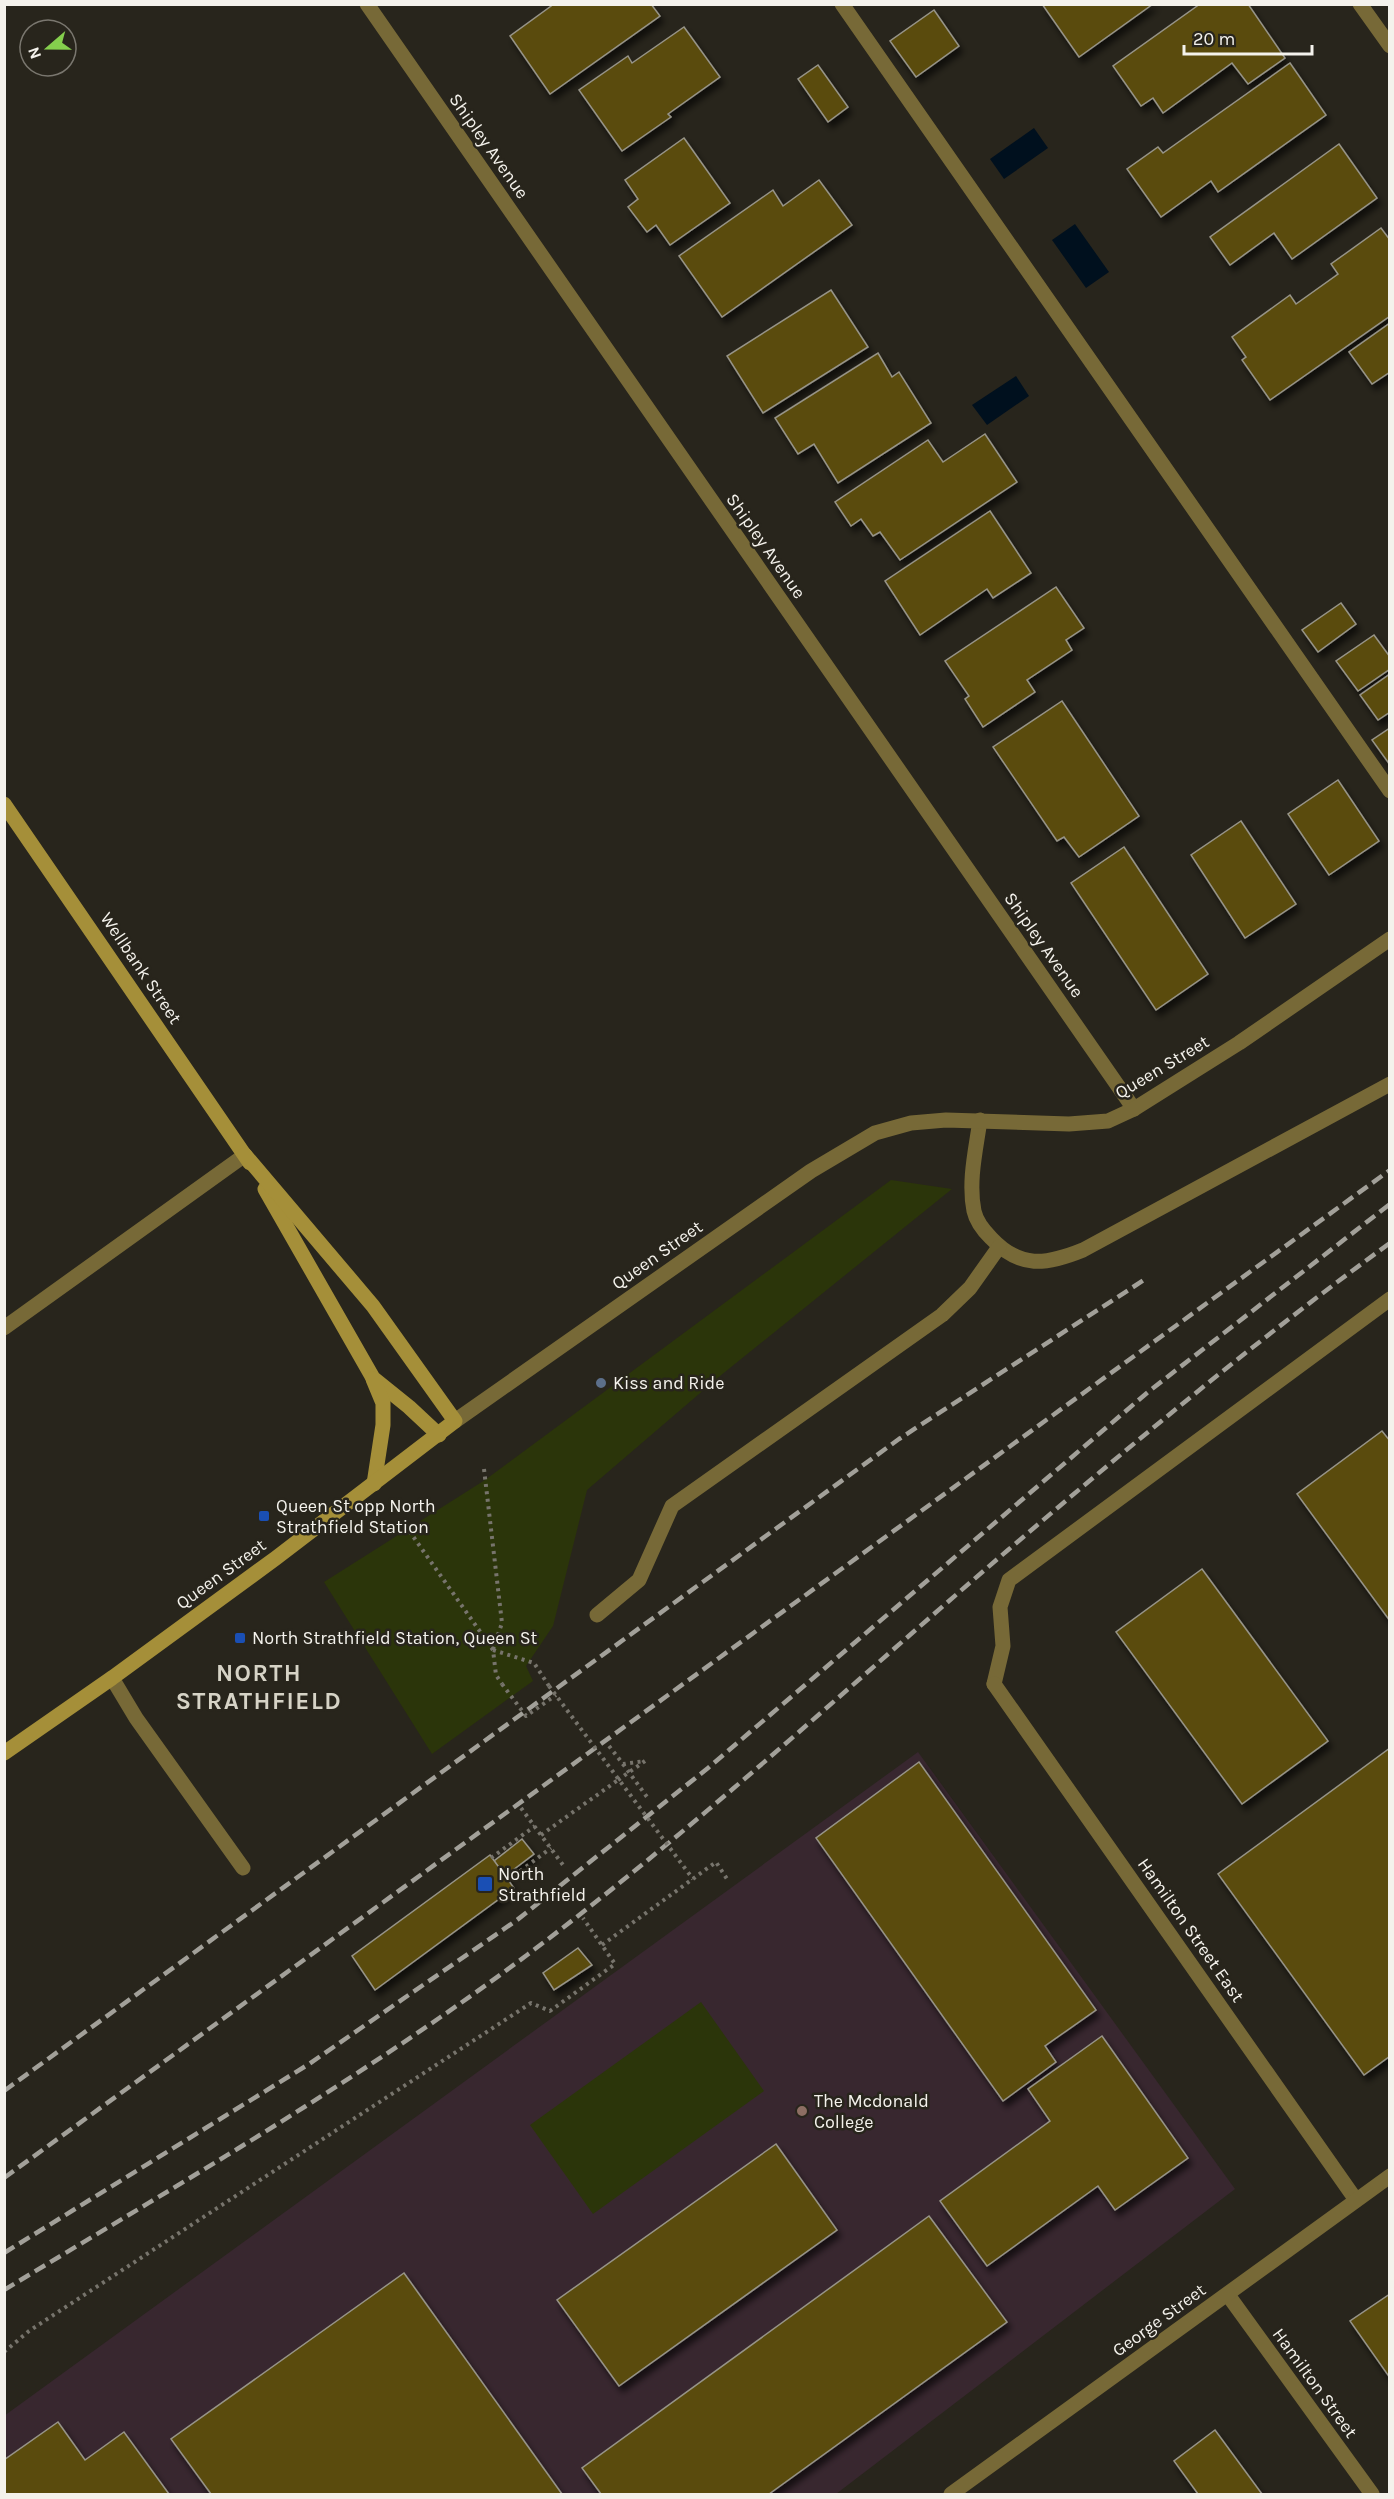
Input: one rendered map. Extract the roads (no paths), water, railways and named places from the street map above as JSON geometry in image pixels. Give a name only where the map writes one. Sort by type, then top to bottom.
[{"type":"main road","name":"Wellbank Street","points":[[4,804],[246,1155],[373,1378],[409,1407],[438,1435]]},
{"type":"main road","name":"Wellbank Street","points":[[246,1155],[372,1306],[455,1421]]},
{"type":"main road","points":[[373,1378],[383,1404],[383,1425],[374,1484]]},
{"type":"main road","name":"Queen Street","points":[[4,1753],[112,1678],[374,1484],[455,1421]]},
{"type":"street","name":"Shipley Avenue","points":[[367,4],[1134,1109]]},
{"type":"street","points":[[842,4],[1389,791]]},
{"type":"street","points":[[1360,4],[1389,46]]},
{"type":"street","name":"Queen Street","points":[[455,1421],[841,1151],[875,1133],[911,1123],[980,1120],[1069,1124],[1108,1121],[1134,1109],[1239,1043],[1389,939]]},
{"type":"street","points":[[980,1120],[973,1172],[975,1215],[987,1235],[999,1247],[1017,1258],[1033,1262],[1056,1261],[1083,1250],[1389,1084]]},
{"type":"street","points":[[4,1328],[246,1155]]},
{"type":"street","points":[[597,1615],[639,1580],[672,1506],[942,1316],[970,1288],[999,1247]]},
{"type":"street","name":"Hamilton Street East","points":[[1356,2200],[994,1684],[1003,1646],[1000,1607],[1009,1580],[1389,1299]]},
{"type":"street","points":[[112,1678],[136,1718],[243,1868]]},
{"type":"street","name":"George Street","points":[[951,2494],[1389,2176]]},
{"type":"street","name":"Hamilton Street","points":[[1228,2295],[1372,2494]]},
{"type":"water","points":[[1034,128],[1048,148],[1004,179],[990,159]]},
{"type":"water","points":[[1075,224],[1109,272],[1086,288],[1052,240]]},
{"type":"water","points":[[1016,376],[1029,396],[987,425],[972,405]]},
{"type":"railway","points":[[4,2178],[1390,1170]]},
{"type":"railway","points":[[4,2253],[309,2064],[517,1920],[708,1768],[1148,1392],[1390,1204]]},
{"type":"railway","points":[[4,2290],[270,2129],[400,2045],[527,1955],[651,1858],[1008,1550],[1149,1432],[1244,1354],[1390,1243]]},
{"type":"railway","points":[[4,2091],[899,1439],[1147,1278]]},
{"type":"place","name":"Kiss and Ride","points":[[601,1383]]},
{"type":"place","name":"Queen St opp North Strathfield Station","points":[[264,1516]]},
{"type":"place","name":"North Strathfield Station, Queen St","points":[[240,1638]]},
{"type":"place","name":"North Strathfield","points":[[485,1884]]},
{"type":"place","name":"The Mcdonald College","points":[[802,2111]]},
{"type":"district","name":"NORTH STRATHFIELD","points":[[259,1687]]}]
